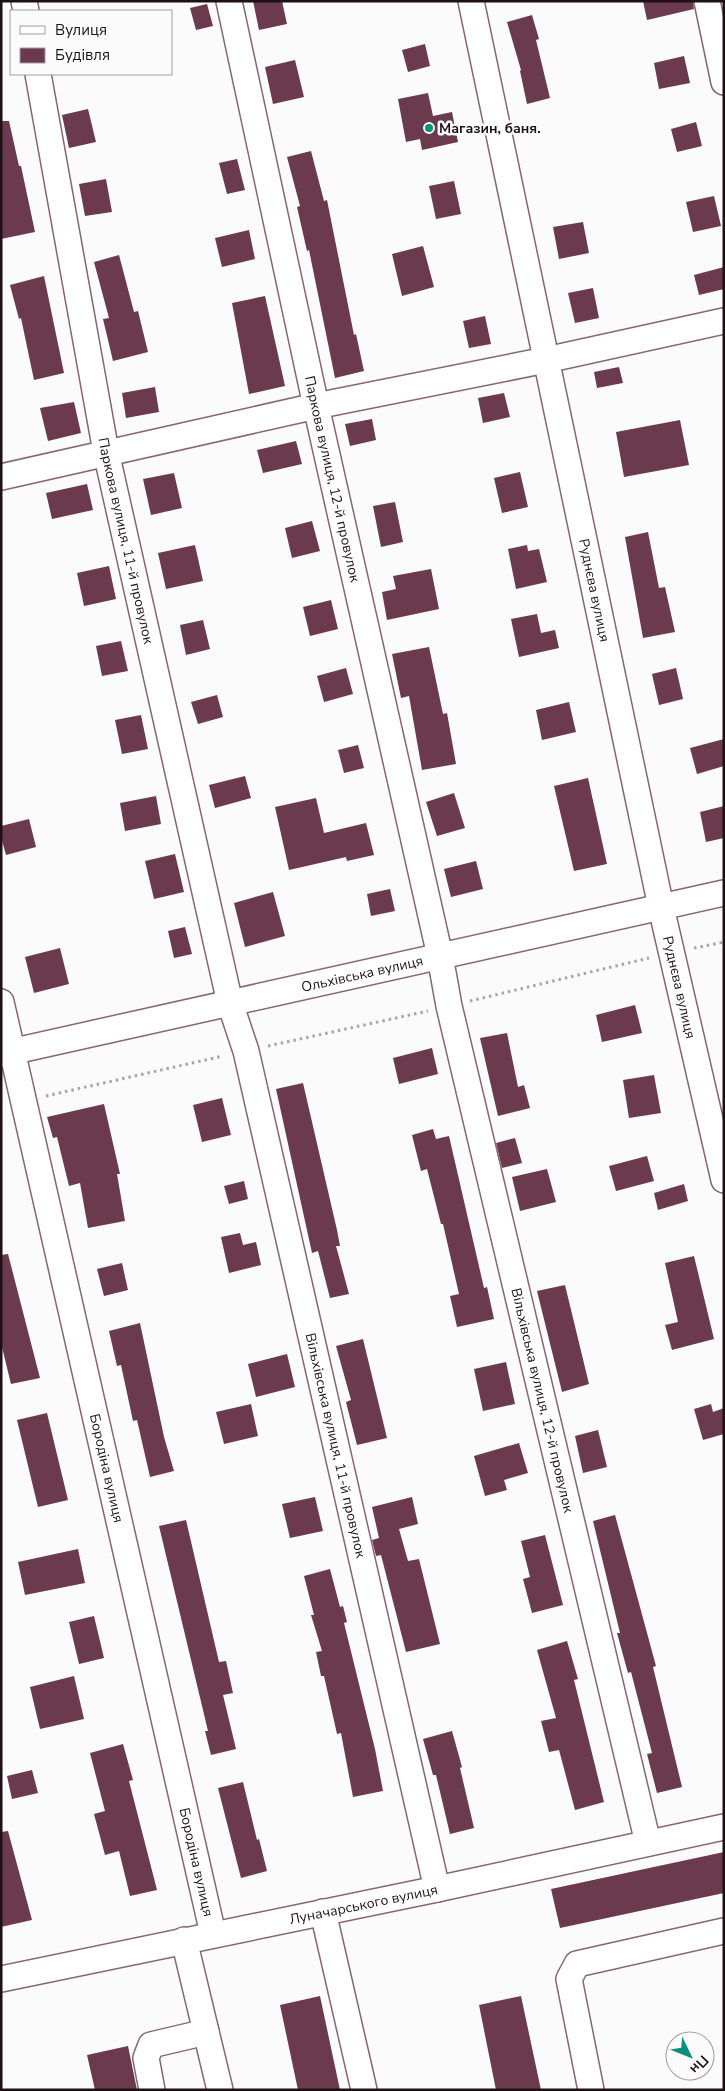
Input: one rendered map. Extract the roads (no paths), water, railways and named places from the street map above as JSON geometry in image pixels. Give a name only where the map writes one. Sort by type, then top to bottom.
[{"type":"street","name":"Паркова вулиця, 12-й провулок","points":[[229,1],[316,406],[440,956]]},
{"type":"street","name":"Руднєва вулиця","points":[[471,1],[661,907],[724,1180]]},
{"type":"street","points":[[708,1],[724,82]]},
{"type":"street","name":"Паркова вулиця, 11-й провулок","points":[[38,75],[106,452],[230,1003]]},
{"type":"street","points":[[1,477],[316,406],[546,360],[724,321]]},
{"type":"street","name":"Ольхівська вулиця","points":[[7,1053],[724,893]]},
{"type":"street","name":"Вільхівська вулиця, 12-й провулок","points":[[440,956],[450,1006],[648,1843]]},
{"type":"street","name":"Бородіна вулиця","points":[[1,1002],[7,1053],[24,1101],[213,1934]]},
{"type":"street","name":"Вільхівська вулиця, 11-й провулок","points":[[230,1003],[246,1051],[437,1889]]},
{"type":"street","name":"Луначарського вулиця","points":[[1,1979],[437,1889],[724,1827]]},
{"type":"street","points":[[324,1912],[364,2090]]},
{"type":"street","points":[[591,2090],[569,1979],[577,1964],[724,1931]]},
{"type":"street","points":[[184,1940],[220,2090]]},
{"type":"street","points":[[152,2090],[146,2058],[151,2045],[206,2032]]},
{"type":"place","name":"Магазин, баня.","points":[[429,128]]}]
